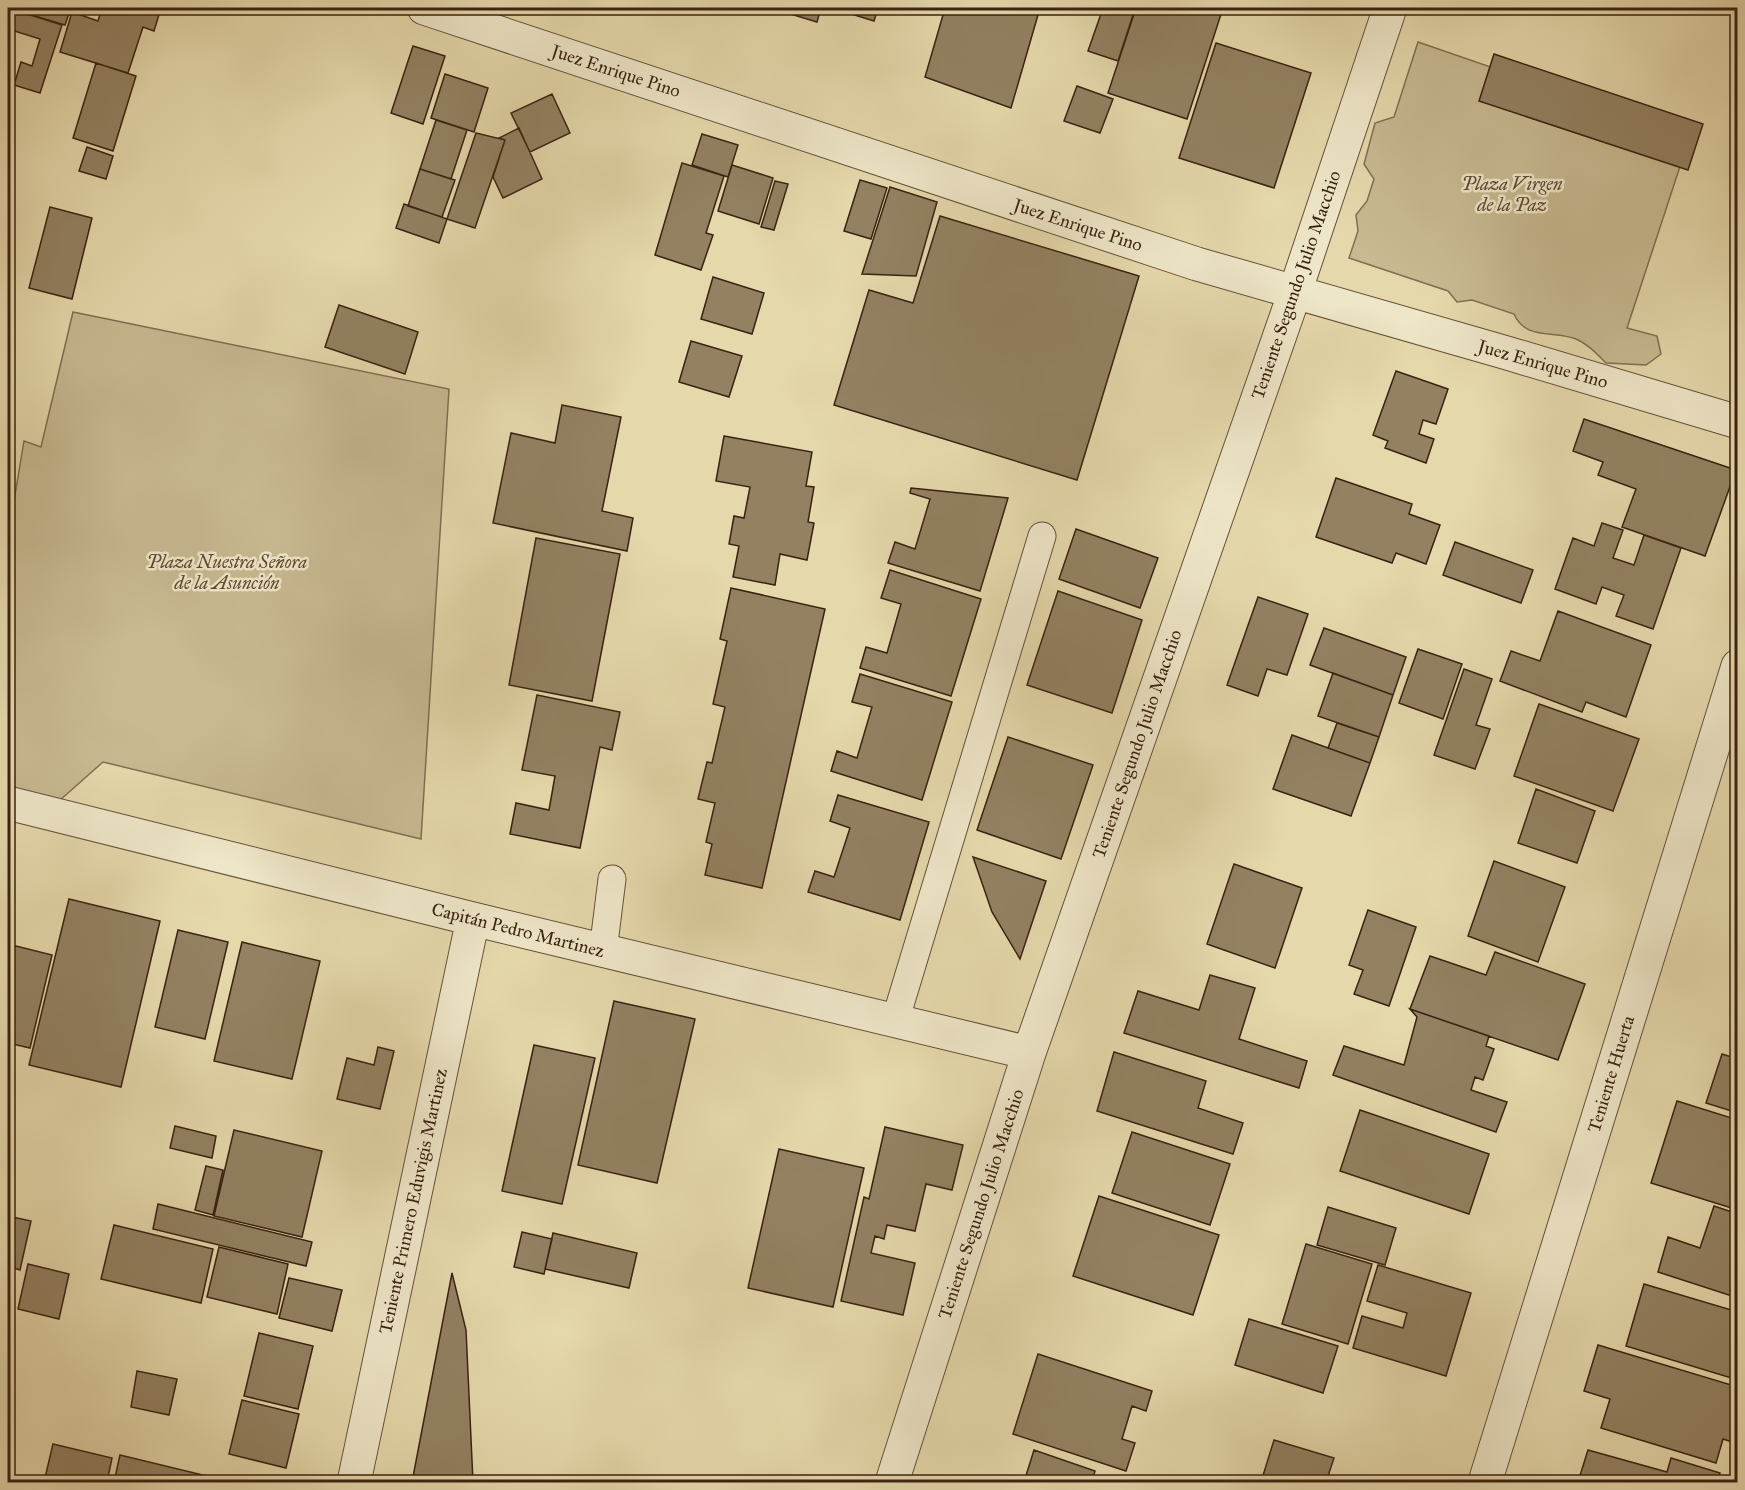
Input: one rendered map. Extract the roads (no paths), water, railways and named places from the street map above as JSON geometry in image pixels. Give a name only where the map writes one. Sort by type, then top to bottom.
[{"type":"street","name":"Juez Enrique Pino","points":[[424,8],[1197,264],[1737,422]]},
{"type":"street","name":"Teniente Segundo Julio Macchio","points":[[892,1482],[1029,1053],[1294,292],[1390,8]]},
{"type":"street","name":"Teniente Huerta","points":[[1485,1482],[1737,666]]},
{"type":"street","name":"Capitán Pedro Martinez","points":[[8,803],[603,951],[1029,1053]]},
{"type":"street","name":"Teniente Primero Eduvigis Martinez","points":[[354,1482],[473,919]]},
{"type":"lane","points":[[895,1021],[1042,536]]},
{"type":"lane","points":[[603,951],[612,879]]},
{"type":"park label","name":"Plaza Virgen de la Paz","points":[[1512,194]]},
{"type":"park label","name":"Plaza Nuestra Señora de la Asunción","points":[[227,572]]}]
